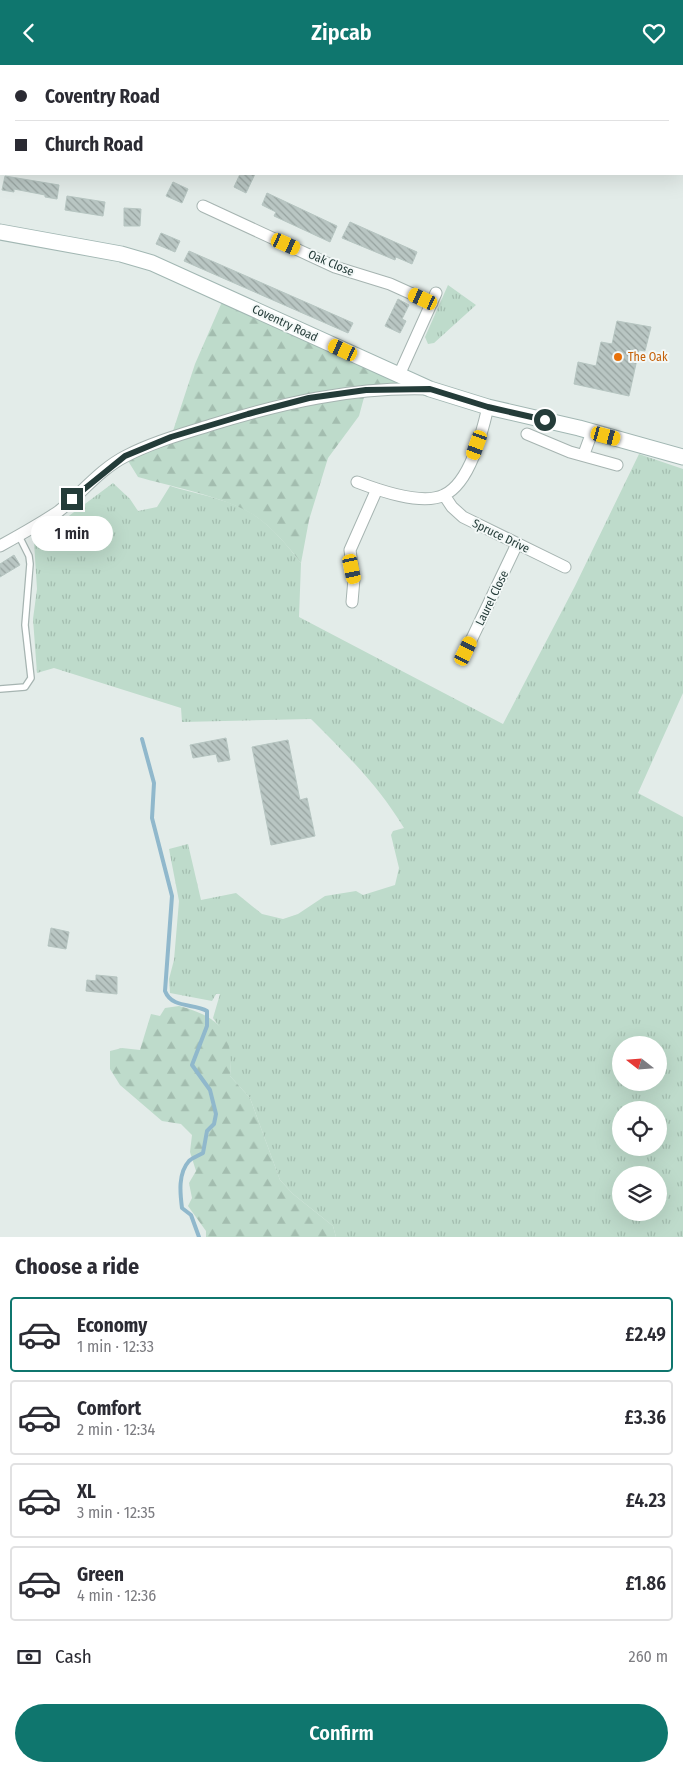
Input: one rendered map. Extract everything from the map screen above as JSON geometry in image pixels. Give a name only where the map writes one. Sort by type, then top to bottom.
[{"type":"street","name":"Oak Close","points":[[203,206],[335,267],[434,298],[399,375]]},
{"type":"street","name":"Coventry Road","points":[[0,232],[121,254],[152,263],[430,389],[488,407],[592,432],[683,457]]},
{"type":"street","points":[[0,545],[19,536],[59,511],[97,477],[125,456],[171,437],[309,398],[374,390],[430,389]]},
{"type":"street","points":[[357,482],[377,489],[422,498],[444,495],[456,486],[466,471],[482,433],[488,407]]},
{"type":"street","points":[[584,454],[592,432]]},
{"type":"street","points":[[527,434],[570,452],[584,454],[600,461],[617,465]]},
{"type":"street","points":[[352,602],[354,579],[350,550],[377,489]]},
{"type":"street","name":"Spruce Drive","points":[[444,495],[463,517],[565,567]]},
{"type":"street","name":"Laurel Close","points":[[466,651],[517,545]]},
{"type":"lane","points":[[0,689],[25,687],[31,678],[25,625],[30,560],[19,536]]},
{"type":"green space","points":[[448,285],[476,305],[434,343],[428,344],[425,337]]},
{"type":"green space","points":[[225,295],[430,389],[366,390],[359,416],[328,458],[309,520],[301,563],[272,530],[252,514],[212,497],[138,477],[125,456],[171,437],[195,364]]},
{"type":"green space","points":[[639,454],[683,469],[683,693],[638,793],[683,817],[683,1237],[336,1237],[333,1226],[293,1194],[280,1180],[250,1098],[230,1076],[228,1045],[222,1031],[213,1018],[220,994],[216,994],[212,1001],[170,993],[169,979],[174,960],[179,901],[169,849],[188,844],[201,900],[236,893],[262,914],[283,919],[298,914],[325,896],[356,891],[363,895],[395,885],[399,868],[391,835],[393,831],[404,828],[373,784],[311,719],[182,722],[181,708],[54,668],[37,673],[33,619],[37,589],[34,542],[113,483],[130,499],[138,511],[157,507],[170,486],[232,504],[251,513],[265,523],[301,563],[299,617],[503,724],[575,586]]},
{"type":"green space","points":[[179,1006],[205,1015],[221,1029],[226,1037],[229,1048],[231,1061],[230,1076],[250,1098],[280,1180],[293,1194],[333,1226],[336,1237],[206,1237],[206,1231],[188,1206],[192,1198],[189,1183],[196,1171],[190,1152],[192,1135],[181,1124],[162,1121],[120,1085],[110,1069],[110,1051],[122,1048],[140,1050],[151,1014],[160,1016],[165,1008]]},
{"type":"building","points":[[240,175],[255,175],[246,193],[234,187]]},
{"type":"building","points":[[5,176],[59,185],[57,199],[14,189],[14,192],[2,190]]},
{"type":"building","points":[[173,182],[188,189],[182,203],[166,196]]},
{"type":"building","points":[[267,193],[337,226],[330,242],[274,216],[276,212],[262,205]]},
{"type":"building","points":[[67,196],[105,202],[103,216],[65,210]]},
{"type":"building","points":[[124,208],[141,209],[140,226],[124,226]]},
{"type":"building","points":[[350,222],[417,252],[412,264],[396,257],[395,260],[342,238]]},
{"type":"building","points":[[161,233],[180,241],[175,252],[156,244]]},
{"type":"building","points":[[189,251],[353,323],[348,333],[184,261]]},
{"type":"building","points":[[398,299],[409,305],[402,319],[406,321],[400,333],[385,326]]},
{"type":"building","name":"The Oak","points":[[617,321],[651,327],[645,351],[639,350],[629,396],[574,384],[578,362],[596,366],[601,342],[612,344]]},
{"type":"building","points":[[14,555],[20,565],[0,577],[0,564]]},
{"type":"building","points":[[226,738],[230,760],[218,762],[216,754],[193,758],[190,745]]},
{"type":"building","points":[[288,740],[300,800],[307,798],[315,836],[271,845],[252,747]]},
{"type":"building","points":[[51,928],[69,932],[66,949],[48,946]]},
{"type":"building","points":[[96,975],[117,977],[117,994],[86,991],[87,980],[96,981]]},
{"type":"waterway","points":[[142,739],[154,783],[152,818],[172,896],[165,991],[173,1001],[207,1011],[207,1026],[192,1065],[210,1090],[216,1114],[214,1124],[207,1131],[203,1153],[189,1161],[181,1177],[182,1208],[191,1215],[199,1237]]},
{"type":"place","name":"The Oak","points":[[618,357]]},
{"type":"route","points":[[72,499],[125,456],[171,437],[309,398],[366,390],[430,389],[488,407],[545,420]]}]
